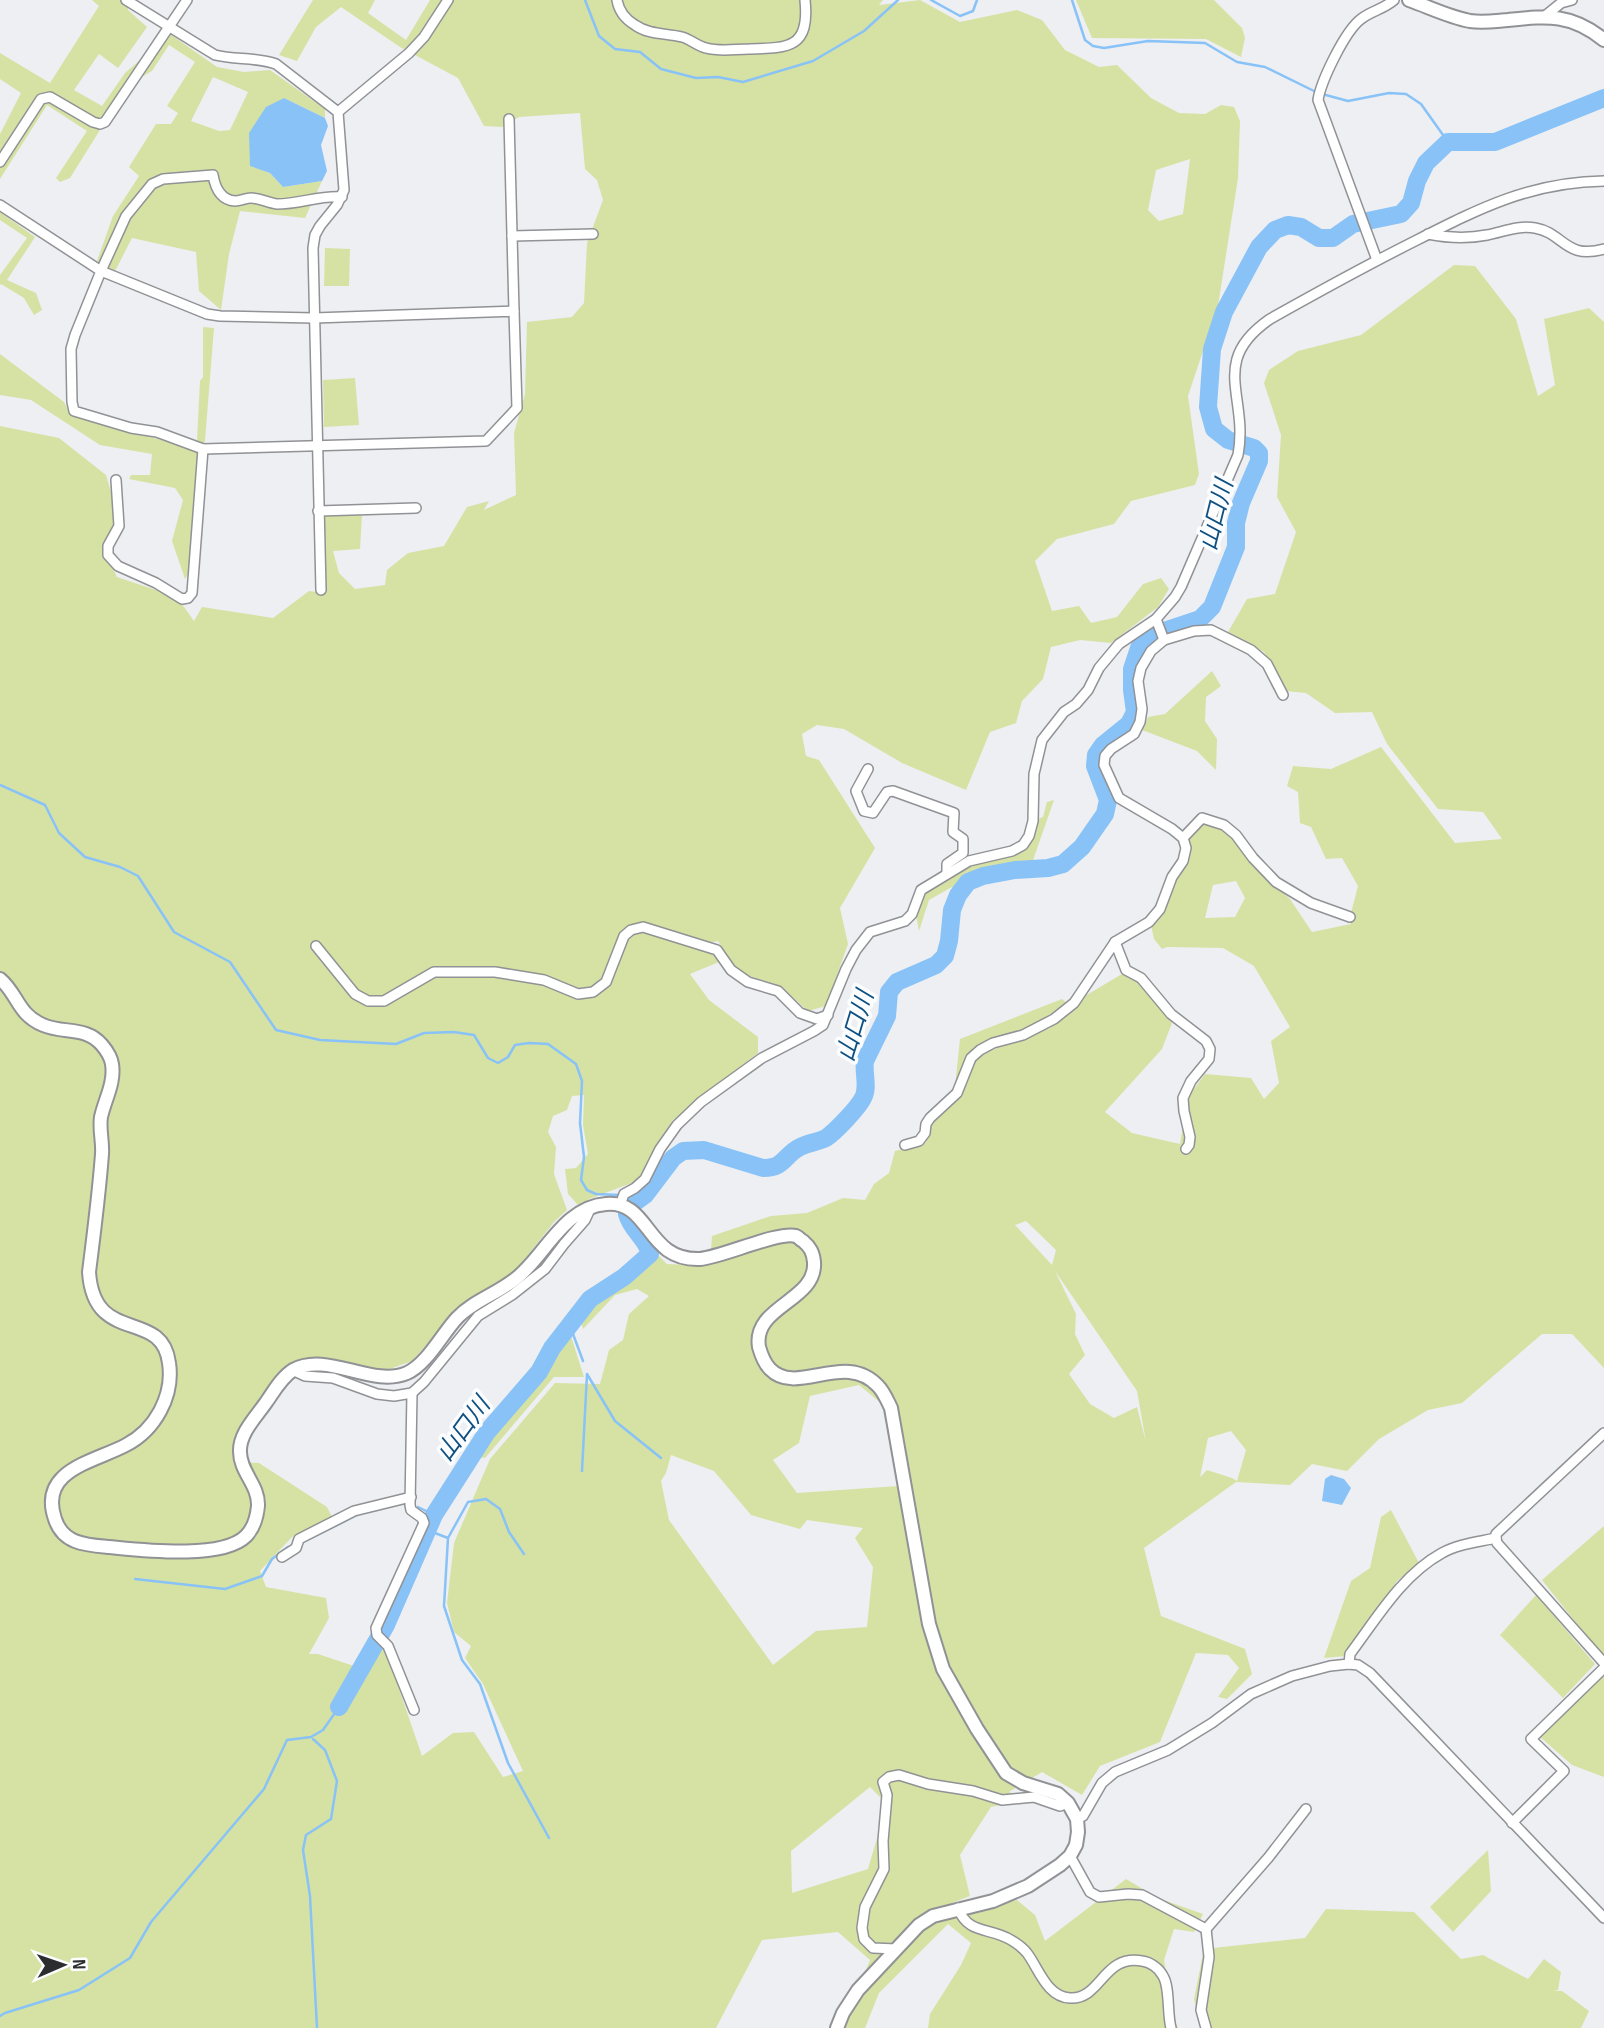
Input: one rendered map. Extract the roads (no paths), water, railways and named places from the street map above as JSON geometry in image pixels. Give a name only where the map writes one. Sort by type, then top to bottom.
[{"type":"street","points":[[126,0],[215,55],[276,64],[338,112],[344,190],[342,197],[315,235],[313,248],[321,590]]},
{"type":"street","points":[[0,162],[41,99],[45,97],[50,97],[93,122],[105,122],[187,0]]},
{"type":"street","points":[[338,112],[410,53],[448,0]]},
{"type":"street","points":[[617,0],[622,15],[637,27],[663,35],[682,37],[701,47],[715,50],[788,46],[798,39],[804,29],[807,15],[805,0]]},
{"type":"street","points":[[1377,260],[1318,100],[1320,86],[1351,29],[1361,19],[1394,0]]},
{"type":"street","points":[[1409,0],[1470,21],[1545,16],[1568,20],[1590,28],[1604,40]]},
{"type":"street","points":[[1545,16],[1561,4],[1572,0]]},
{"type":"street","points":[[342,197],[329,196],[275,204],[253,198],[236,201],[226,199],[215,188],[213,175],[163,179],[152,184],[126,216],[75,335],[71,349],[74,411],[131,428],[157,432],[203,449],[486,441],[517,408],[509,119]]},
{"type":"street","points":[[0,979],[11,990],[28,1016],[42,1025],[58,1030],[84,1032],[94,1037],[109,1054],[112,1077],[101,1119],[103,1147],[89,1272],[90,1285],[100,1309],[117,1321],[150,1332],[159,1338],[167,1352],[170,1366],[164,1404],[147,1430],[128,1444],[77,1467],[55,1485],[52,1508],[55,1522],[68,1539],[86,1545],[189,1551],[236,1543],[248,1534],[256,1520],[258,1503],[256,1489],[243,1466],[240,1452],[242,1437],[292,1370],[320,1364],[393,1377],[407,1373],[419,1365],[459,1316],[520,1276],[578,1214],[591,1207],[622,1200],[645,1179],[660,1149],[701,1102],[762,1058],[822,1025],[846,969],[870,932],[905,921],[912,914],[921,890],[969,860],[1012,851],[1023,845],[1033,821],[1034,774],[1042,740],[1063,712],[1076,704],[1088,690],[1099,668],[1119,644],[1156,619],[1181,587],[1238,455],[1241,436],[1234,372],[1236,357],[1257,327],[1377,260],[1485,206],[1550,185],[1604,181]]},
{"type":"street","points":[[0,205],[101,271],[207,314],[314,318],[514,311]]},
{"type":"street","points":[[1428,234],[1464,238],[1521,227],[1537,228],[1568,247],[1580,251],[1604,249]]},
{"type":"street","points":[[512,236],[593,234]]},
{"type":"street","points":[[116,480],[119,526],[108,546],[108,555],[118,566],[182,598],[188,598],[192,593],[203,449]]},
{"type":"street","points":[[318,511],[416,508]]},
{"type":"street","points":[[1156,619],[1164,640]]},
{"type":"street","points":[[905,1145],[919,1141],[930,1118],[957,1093],[971,1058],[979,1050],[993,1043],[1023,1035],[1054,1019],[1074,1003],[1115,942],[1149,922],[1160,909],[1172,877],[1184,861],[1186,848],[1183,838],[1119,798],[1104,765],[1105,756],[1134,734],[1140,722],[1142,709],[1138,681],[1141,668],[1151,651],[1164,640],[1194,631],[1211,630],[1251,650],[1267,664],[1283,695]]},
{"type":"street","points":[[868,769],[856,791],[864,811],[873,813],[887,792],[893,791],[954,813],[953,832],[962,839],[963,853],[947,864],[947,874]]},
{"type":"street","points":[[1183,838],[1202,818],[1224,825],[1236,835],[1276,882],[1311,903],[1350,917]]},
{"type":"street","points":[[316,946],[355,994],[368,1001],[384,1001],[434,972],[495,972],[544,981],[578,994],[593,992],[606,982],[624,936],[631,930],[643,927],[717,950],[731,970],[748,982],[778,991],[800,1013],[817,1019],[828,1015]]},
{"type":"street","points":[[1115,942],[1126,970],[1141,978],[1171,1014],[1206,1041],[1210,1049],[1209,1059],[1191,1081],[1183,1098],[1190,1137],[1186,1149]]},
{"type":"street","points":[[622,1200],[663,1248],[680,1258],[704,1259],[783,1236],[797,1237],[811,1249],[815,1267],[806,1286],[765,1320],[758,1338],[760,1353],[769,1368],[780,1376],[798,1379],[840,1371],[867,1376],[881,1389],[891,1408],[929,1624],[943,1669],[1006,1773],[1023,1783],[1058,1794],[1077,1819],[1076,1844],[1070,1856],[1060,1865],[1028,1886],[993,1901],[933,1916],[919,1925],[858,1990],[837,2028]]},
{"type":"street","points":[[292,1370],[305,1376],[333,1377],[377,1394],[394,1396],[412,1393],[478,1316],[512,1295],[545,1269],[585,1220],[591,1207]]},
{"type":"street","points":[[412,1393],[411,1510],[422,1518],[424,1523],[376,1628],[380,1638],[388,1646],[415,1710]]},
{"type":"street","points":[[1512,1823],[1564,1771],[1531,1739],[1604,1666],[1497,1543],[1496,1534],[1604,1433]]},
{"type":"street","points":[[282,1557],[296,1548],[299,1539],[354,1511],[411,1497]]},
{"type":"street","points":[[1349,1664],[1350,1654],[1399,1588],[1425,1563],[1453,1548],[1496,1538]]},
{"type":"street","points":[[1077,1819],[1083,1816],[1102,1783],[1115,1772],[1168,1750],[1212,1723],[1251,1694],[1292,1676],[1349,1664],[1358,1665],[1370,1673],[1604,1918]]},
{"type":"street","points":[[896,1949],[873,1948],[864,1939],[862,1928],[865,1907],[884,1869],[883,1840],[887,1795],[883,1782],[899,1775],[1002,1800],[1034,1797],[1060,1806],[1068,1804]]},
{"type":"street","points":[[1206,2028],[1201,2010],[1209,1957],[1206,1929],[1306,1810]]},
{"type":"street","points":[[1070,1856],[1094,1896],[1142,1895],[1206,1929]]},
{"type":"street","points":[[958,1908],[968,1924],[1008,1938],[1026,1951],[1049,1988],[1056,1994],[1070,1998],[1090,1992],[1105,1973],[1127,1960],[1144,1961],[1157,1968],[1164,1977],[1167,1989],[1167,2015],[1171,2028]]},
{"type":"water","points":[[284,98],[325,118],[328,126],[321,145],[327,171],[322,181],[283,187],[270,173],[250,166],[249,133],[266,107]]},
{"type":"water","points":[[1331,1475],[1344,1479],[1351,1488],[1342,1505],[1322,1501],[1325,1479]]},
{"type":"waterway","points":[[585,0],[599,36],[615,49],[640,52],[661,69],[696,78],[718,77],[743,82],[813,61],[864,31],[898,0]]},
{"type":"waterway","points":[[931,0],[960,16],[973,11],[977,0]]},
{"type":"waterway","points":[[1072,0],[1085,40],[1093,46],[1104,48],[1148,41],[1205,43],[1237,62],[1265,67],[1316,92]]},
{"type":"waterway","points":[[1322,94],[1348,101],[1389,93],[1406,94],[1421,104],[1448,142]]},
{"type":"waterway","name":"山口川","points":[[634,1203],[645,1195],[673,1158],[683,1151],[704,1150],[763,1168],[776,1166],[800,1147],[830,1135],[863,1098],[866,1089],[865,1061],[887,1016],[889,992],[897,982],[936,965],[945,956],[952,910],[958,895],[968,882],[983,876],[1063,864],[1082,847],[1105,814],[1108,800],[1095,766],[1096,755],[1103,745],[1129,724],[1135,712],[1132,669],[1139,648],[1164,631],[1200,619],[1212,607],[1236,547],[1236,523],[1241,503],[1259,461],[1259,453],[1254,448],[1228,440],[1214,429],[1208,407],[1212,349],[1224,312],[1259,247],[1275,230],[1288,225],[1301,227],[1319,238],[1333,238],[1353,224],[1401,214],[1411,203],[1417,181],[1426,163],[1448,142],[1495,142],[1604,98]]},
{"type":"waterway","points":[[0,785],[45,805],[59,833],[85,857],[120,867],[138,876],[174,932],[230,962],[276,1030],[320,1040],[396,1044],[424,1033],[454,1032],[474,1035],[488,1058],[498,1063],[508,1057],[515,1045],[548,1044],[576,1064],[582,1081],[580,1123],[584,1157],[581,1180],[587,1190],[596,1194],[619,1195]]},
{"type":"waterway","points":[[626,1197],[638,1199]]},
{"type":"waterway","name":"山口川","points":[[339,1707],[386,1625],[434,1515],[487,1432],[539,1372],[552,1348],[590,1299],[624,1277],[650,1254],[627,1214]]},
{"type":"waterway","points":[[573,1322],[573,1334],[583,1361]]},
{"type":"waterway","points":[[582,1471],[587,1374],[615,1421],[661,1458]]},
{"type":"waterway","points":[[448,1538],[468,1502],[486,1499],[500,1509],[509,1532],[524,1554]]},
{"type":"waterway","points":[[418,1507],[434,1515]]},
{"type":"waterway","points":[[301,1543],[357,1515]]},
{"type":"waterway","points":[[427,1530],[448,1538],[444,1606],[462,1660],[480,1684],[508,1763],[549,1838]]},
{"type":"waterway","points":[[135,1579],[225,1589],[262,1576],[272,1559],[288,1547]]},
{"type":"waterway","points":[[0,2016],[79,1990],[130,1958],[151,1922],[264,1789],[287,1740],[311,1737],[323,1730],[339,1707]]},
{"type":"waterway","points":[[313,1739],[325,1750],[337,1781],[331,1819],[306,1835],[303,1850],[310,1896],[317,2028]]}]
